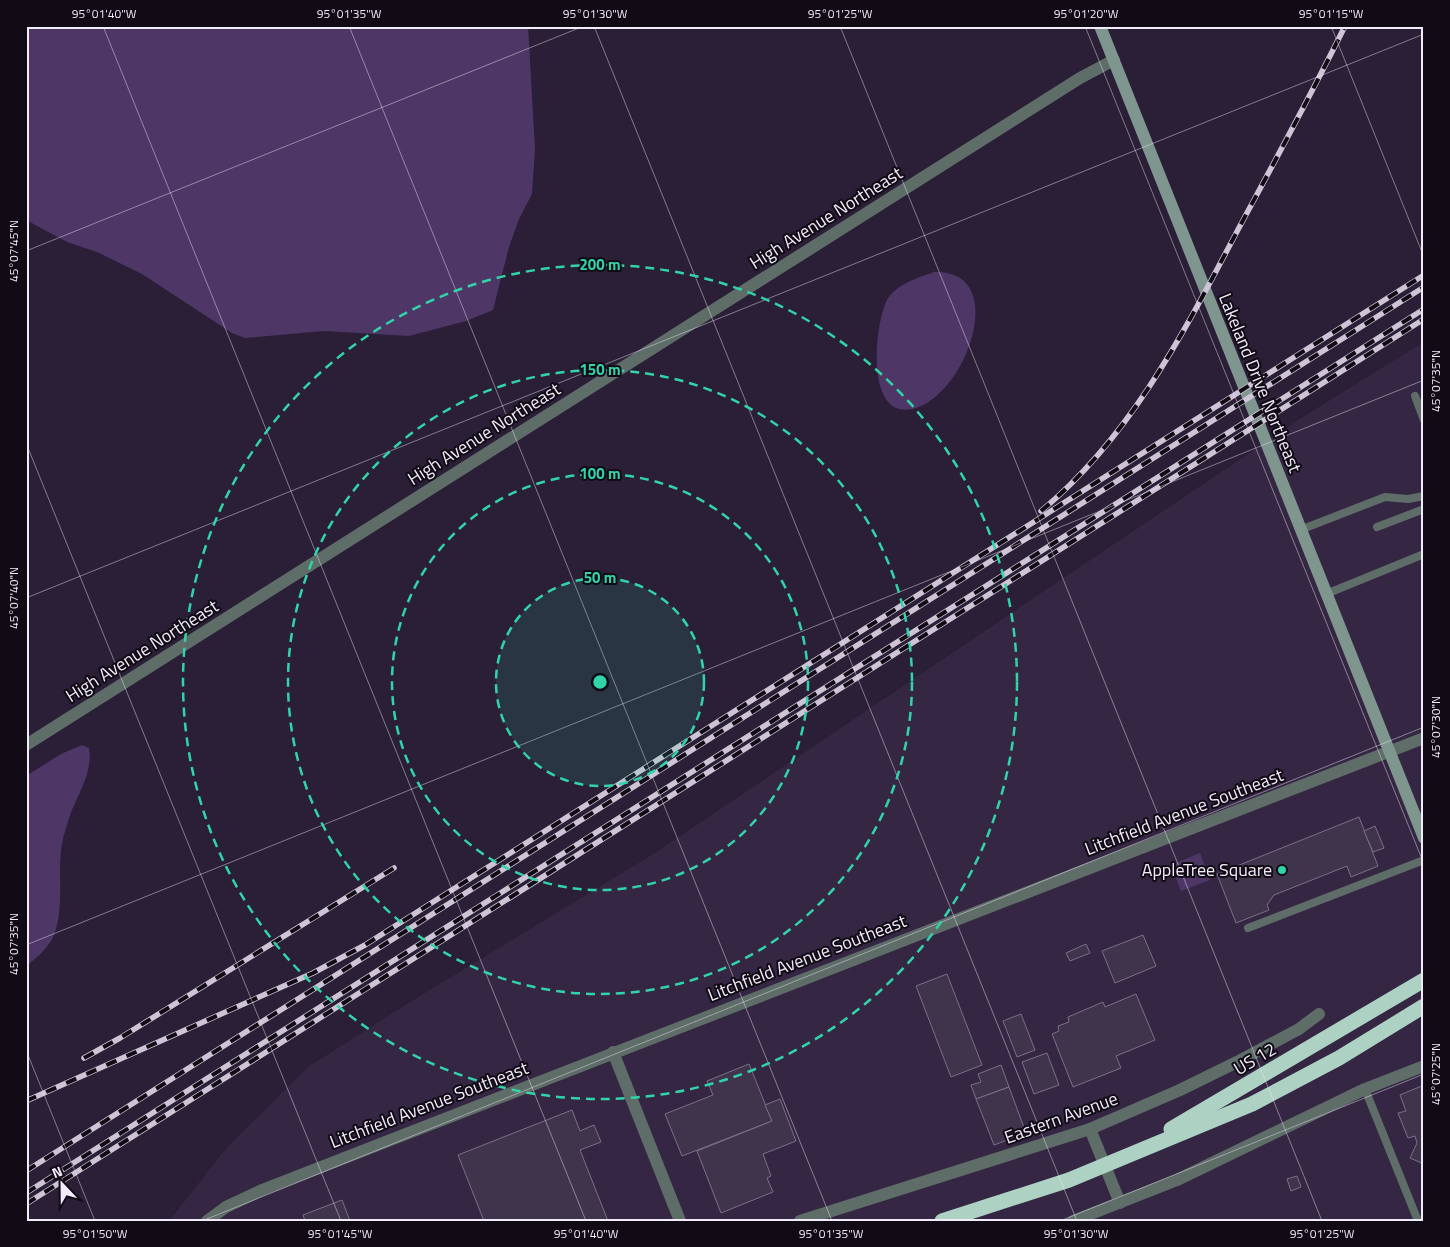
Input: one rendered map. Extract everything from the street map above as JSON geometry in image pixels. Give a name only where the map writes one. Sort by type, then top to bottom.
[{"type":"highway","name":"US 12","points":[[1104,1166],[1232,1095],[1424,980]]},
{"type":"highway","name":"US 12","points":[[942,1221],[1051,1186],[1104,1166],[1272,1095],[1339,1058],[1424,1006]]},
{"type":"main road","name":"Lakeland Drive Northeast","points":[[1100,26],[1424,838]]},
{"type":"street","name":"High Avenue Northeast","points":[[26,745],[1080,78],[1114,60]]},
{"type":"street","name":"Litchfield Avenue Southeast","points":[[206,1221],[231,1204],[262,1190],[612,1052],[1424,738]]},
{"type":"street","name":"Eastern Avenue","points":[[800,1221],[1090,1129],[1180,1090],[1238,1062],[1299,1029],[1319,1014]]},
{"type":"street","points":[[612,1052],[680,1221]]},
{"type":"street","points":[[1073,1221],[1186,1176],[1365,1089],[1424,1066]]},
{"type":"street","points":[[1090,1129],[1120,1203]]},
{"type":"lane","points":[[1415,396],[1424,420]]},
{"type":"lane","points":[[1300,530],[1385,496],[1422,497],[1424,508],[1377,527]]},
{"type":"lane","points":[[1326,594],[1424,554]]},
{"type":"lane","points":[[1248,928],[1424,860]]},
{"type":"lane","points":[[1365,1089],[1418,1221]]},
{"type":"shaded area","points":[[26,26],[528,26],[535,149],[532,194],[519,219],[509,247],[493,310],[466,321],[409,336],[324,331],[245,338],[232,333],[142,274],[97,252],[67,242],[26,220]]},
{"type":"shaded area","points":[[934,272],[958,277],[971,291],[976,311],[972,335],[963,360],[949,383],[932,400],[912,409],[897,408],[887,400],[880,386],[877,368],[877,349],[882,314],[886,302],[894,291],[907,283]]},
{"type":"shaded area","points":[[1424,342],[1424,1221],[169,1221],[228,1146],[308,1067],[407,1004],[655,853],[1306,415]]},
{"type":"shaded area","points":[[82,745],[89,748],[89,768],[65,831],[60,862],[60,904],[57,925],[49,944],[26,966],[26,776],[61,754]]},
{"type":"shaded area","points":[[1200,853],[1210,880],[1181,891],[1171,865]]},
{"type":"building","name":"AppleTree Square","points":[[1359,817],[1378,866],[1351,877],[1347,866],[1274,895],[1267,905],[1269,910],[1236,923],[1217,874]]},
{"type":"building","points":[[1375,826],[1384,848],[1373,852],[1364,831]]},
{"type":"building","points":[[1143,935],[1156,966],[1115,983],[1102,951]]},
{"type":"building","points":[[1086,944],[1090,953],[1070,961],[1066,953]]},
{"type":"building","points":[[947,974],[982,1065],[951,1077],[916,986]]},
{"type":"building","points":[[1136,994],[1155,1040],[1116,1056],[1121,1068],[1073,1087],[1052,1034],[1059,1031],[1058,1026],[1069,1022],[1068,1017],[1103,1002],[1105,1007]]},
{"type":"building","points":[[1021,1014],[1035,1050],[1017,1057],[1003,1021]]},
{"type":"building","points":[[1047,1053],[1059,1085],[1034,1094],[1022,1062]]},
{"type":"building","points":[[749,1064],[772,1121],[682,1156],[665,1114],[713,1095],[707,1081]]},
{"type":"building","points":[[1001,1065],[1009,1087],[976,1099],[971,1085],[981,1082],[978,1074]]},
{"type":"building","points":[[1424,1085],[1424,1164],[1410,1158],[1417,1143],[1415,1136],[1408,1138],[1398,1113],[1406,1111],[1400,1095]]},
{"type":"building","points":[[1009,1087],[1026,1133],[994,1145],[976,1099]]},
{"type":"building","points":[[780,1099],[796,1141],[763,1154],[771,1176],[767,1178],[773,1192],[721,1213],[697,1151],[772,1121],[765,1105]]},
{"type":"building","points":[[572,1110],[580,1131],[594,1125],[601,1142],[580,1150],[608,1221],[484,1221],[458,1155]]},
{"type":"building","points":[[1297,1176],[1301,1187],[1291,1191],[1287,1179]]},
{"type":"building","points":[[342,1200],[350,1221],[305,1221],[303,1215]]},
{"type":"railway","points":[[1041,511],[1074,481],[1103,449],[1155,378],[1199,302],[1294,126],[1345,26]]},
{"type":"railway","points":[[26,1101],[313,973],[365,945],[1424,275]]},
{"type":"railway","points":[[26,1171],[1424,287]]},
{"type":"railway","points":[[26,1193],[1424,309]]},
{"type":"railway","points":[[26,1204],[1424,319]]},
{"type":"railway","points":[[84,1058],[120,1038],[394,868]]},
{"type":"place","name":"AppleTree Square","points":[[1282,870]]}]
